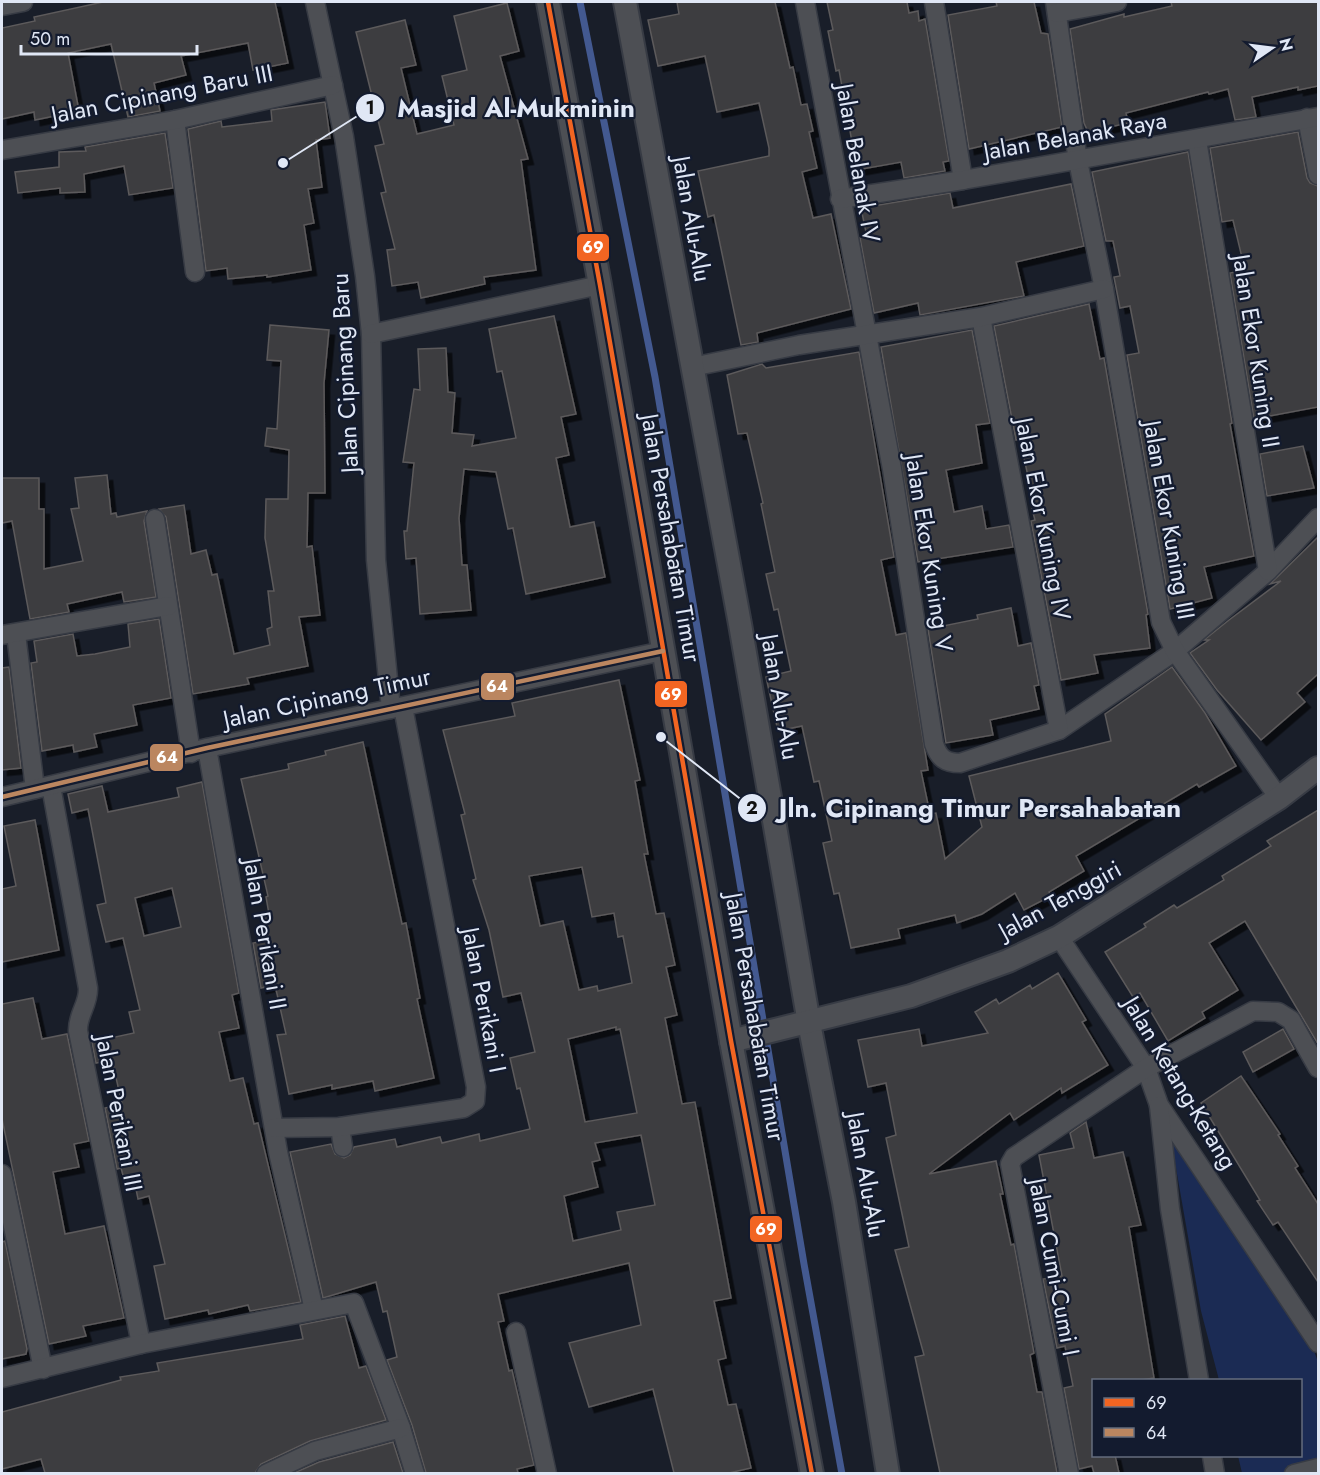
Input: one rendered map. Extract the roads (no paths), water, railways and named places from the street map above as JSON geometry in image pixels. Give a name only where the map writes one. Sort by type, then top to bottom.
[{"type":"street","points":[[2,6],[22,2]]},
{"type":"street","name":"Jalan Cipinang Baru","points":[[315,2],[348,160],[371,334],[376,560],[397,708]]},
{"type":"street","name":"Jalan Persahabatan Timur","points":[[548,2],[600,285],[663,651],[739,1040],[812,1473]]},
{"type":"street","name":"Jalan Alu-Alu","points":[[625,2],[692,367],[799,1026],[844,1202],[888,1473]]},
{"type":"street","name":"Jalan Belanak IV","points":[[805,2],[866,334]]},
{"type":"street","points":[[934,2],[963,180]]},
{"type":"street","points":[[1056,7],[1117,2]]},
{"type":"street","name":"Jalan Ekor Kuning III","points":[[1056,7],[1078,161],[1104,289],[1161,622],[1175,651],[1279,798]]},
{"type":"street","name":"Jalan Cipinang Baru III","points":[[2,150],[175,120],[333,85]]},
{"type":"street","points":[[1313,118],[1318,174]]},
{"type":"street","name":"Jalan Belanak Raya","points":[[840,199],[1078,161],[1313,118]]},
{"type":"street","points":[[175,120],[195,272]]},
{"type":"street","name":"Jalan Ekor Kuning II","points":[[1197,140],[1268,571]]},
{"type":"street","points":[[371,334],[600,285]]},
{"type":"street","points":[[692,367],[866,334],[981,317],[1104,289]]},
{"type":"street","name":"Jalan Ekor Kuning IV","points":[[981,317],[1059,730]]},
{"type":"street","name":"Jalan Ekor Kuning V","points":[[866,334],[892,469],[934,744],[941,758],[949,763],[960,763],[1059,730]]},
{"type":"street","points":[[1059,730],[1175,651],[1268,571],[1318,518]]},
{"type":"street","name":"Jalan Perikani II","points":[[155,519],[168,606],[290,1208],[315,1310]]},
{"type":"street","points":[[9,634],[168,606]]},
{"type":"street","name":"Jalan Perikani III","points":[[9,634],[88,988],[89,997],[78,1019],[78,1030],[141,1344]]},
{"type":"street","name":"Jalan Cipinang Timur","points":[[2,797],[199,750],[663,651]]},
{"type":"street","name":"Jalan Perikani I","points":[[274,1128],[340,1127],[464,1108],[472,1105],[477,1094],[397,708]]},
{"type":"street","name":"Jalan Tenggiri","points":[[739,1040],[911,996],[1008,961],[1059,937],[1279,798],[1318,768]]},
{"type":"street","name":"Jalan Ketang-Ketang","points":[[1059,937],[1146,1068],[1159,1105],[1318,1343]]},
{"type":"street","points":[[1146,1068],[1253,1011],[1278,1012],[1291,1020],[1318,1068]]},
{"type":"street","name":"Jalan Cumi-Cumi I","points":[[1069,1473],[1010,1164],[1020,1152],[1146,1068]]},
{"type":"street","points":[[1159,1105],[1170,1209],[1200,1379]]},
{"type":"street","points":[[340,1127],[343,1147]]},
{"type":"street","points":[[2,1174],[43,1369]]},
{"type":"street","points":[[2,1378],[141,1344],[354,1303],[401,1428],[415,1473]]},
{"type":"street","points":[[516,1332],[547,1473]]},
{"type":"street","points":[[266,1473],[315,1451],[401,1428]]},
{"type":"street","points":[[1212,1457],[1215,1473]]},
{"type":"street","points":[[1294,1473],[1318,1468]]},
{"type":"waterway","points":[[580,2],[655,377],[804,1264],[842,1474]]},
{"type":"place","name":"Masjid Al-Mukminin","points":[[283,163]]},
{"type":"place","name":"Jln. Cipinang Timur Persahabatan","points":[[661,737]]}]
